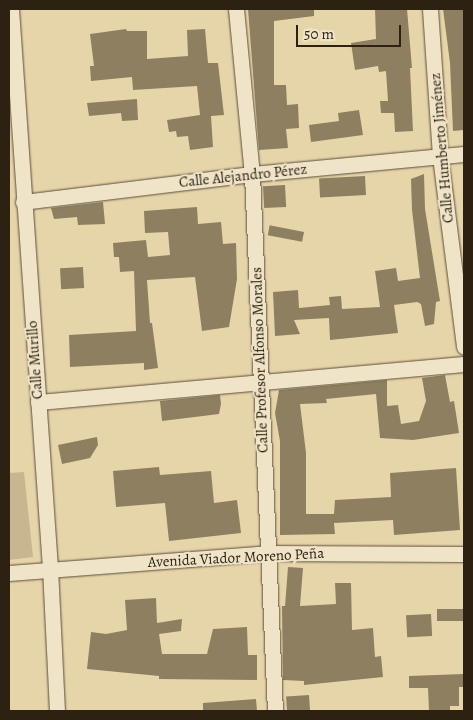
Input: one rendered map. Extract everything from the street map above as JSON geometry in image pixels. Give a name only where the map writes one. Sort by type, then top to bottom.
[{"type":"street","name":"Calle Murillo","points":[[13,9],[23,202],[50,568],[57,711]]},
{"type":"street","name":"Calle Profesor Alfonso Morales","points":[[236,9],[252,174],[275,711]]},
{"type":"street","name":"Calle Humberto Jiménez","points":[[430,9],[440,156],[464,346]]},
{"type":"street","name":"Calle Alejandro Pérez","points":[[23,202],[252,174],[464,154]]},
{"type":"street","points":[[38,402],[464,364]]},
{"type":"street","name":"Avenida Viador Moreno Peña","points":[[9,573],[50,568],[267,553],[464,554]]},
{"type":"shaded area","points":[[24,472],[33,557],[9,560],[9,473]]},
{"type":"building","points":[[248,9],[314,9],[314,16],[274,21],[274,85],[286,85],[287,105],[298,104],[299,128],[286,129],[288,148],[259,150]]},
{"type":"building","points":[[375,9],[407,9],[412,68],[410,68],[413,131],[395,132],[394,113],[381,113],[380,101],[388,101],[386,71],[379,72],[378,66],[355,70],[351,43],[376,39]]},
{"type":"building","points":[[443,9],[464,9],[464,130],[453,131],[450,63]]},
{"type":"building","points":[[126,29],[127,31],[147,31],[147,59],[188,56],[187,30],[205,29],[208,63],[218,63],[224,115],[211,116],[213,147],[190,150],[188,136],[177,137],[176,131],[169,132],[167,120],[200,115],[197,86],[133,90],[132,77],[91,81],[90,66],[94,66],[90,34]]},
{"type":"building","points":[[137,99],[138,120],[122,121],[121,113],[89,116],[87,103]]},
{"type":"building","points":[[359,110],[363,135],[311,142],[309,125],[339,121],[338,113]]},
{"type":"building","points":[[424,174],[425,209],[440,301],[436,302],[434,324],[425,326],[421,304],[417,302],[394,305],[398,333],[330,340],[329,318],[294,320],[300,334],[275,336],[273,292],[298,290],[299,308],[330,305],[329,297],[341,296],[342,309],[380,307],[375,271],[396,268],[398,281],[420,278],[412,210],[411,179]]},
{"type":"building","points":[[365,176],[366,195],[320,197],[319,178]]},
{"type":"building","points":[[285,185],[286,207],[264,208],[263,186]]},
{"type":"building","points":[[103,202],[105,224],[78,225],[77,217],[54,219],[51,208]]},
{"type":"building","points":[[197,207],[198,224],[221,222],[223,244],[236,243],[237,279],[229,327],[202,331],[195,277],[147,280],[150,323],[152,323],[158,368],[144,370],[144,363],[70,367],[69,335],[136,331],[134,271],[120,272],[119,257],[114,257],[113,243],[146,240],[148,257],[170,255],[168,232],[145,233],[144,211]]},
{"type":"building","points":[[270,225],[304,232],[302,242],[268,235]]},
{"type":"building","points":[[83,267],[84,288],[61,289],[60,268]]},
{"type":"building","points":[[445,375],[450,402],[454,401],[459,433],[413,440],[380,438],[376,394],[326,399],[327,403],[300,404],[306,453],[306,514],[334,514],[335,500],[391,497],[390,473],[456,468],[460,530],[394,535],[393,520],[334,523],[335,534],[280,535],[280,441],[275,413],[279,390],[387,380],[387,406],[398,405],[401,424],[419,421],[426,401],[422,378]]},
{"type":"building","points":[[220,395],[219,414],[162,421],[160,401]]},
{"type":"building","points":[[97,437],[98,445],[90,458],[62,464],[58,445]]},
{"type":"building","points":[[159,467],[160,475],[211,471],[214,503],[237,500],[241,533],[169,541],[165,503],[116,507],[113,471]]},
{"type":"building","points":[[288,567],[303,568],[300,606],[336,604],[335,583],[351,583],[352,630],[373,628],[375,657],[381,656],[383,677],[304,685],[304,681],[283,680],[282,606],[285,606]]},
{"type":"building","points":[[156,598],[157,623],[182,619],[181,631],[159,634],[162,654],[207,654],[213,629],[247,627],[248,655],[257,655],[257,680],[159,679],[159,676],[87,669],[91,632],[106,634],[127,630],[125,600]]},
{"type":"building","points":[[437,609],[464,609],[464,621],[437,621]]},
{"type":"building","points":[[431,614],[432,636],[407,637],[406,615]]},
{"type":"building","points":[[464,674],[464,687],[459,687],[459,706],[450,706],[450,711],[429,711],[428,688],[409,688],[409,676]]},
{"type":"building","points":[[309,695],[310,711],[287,711],[286,697]]},
{"type":"building","points":[[256,699],[257,711],[203,711],[203,703]]}]
